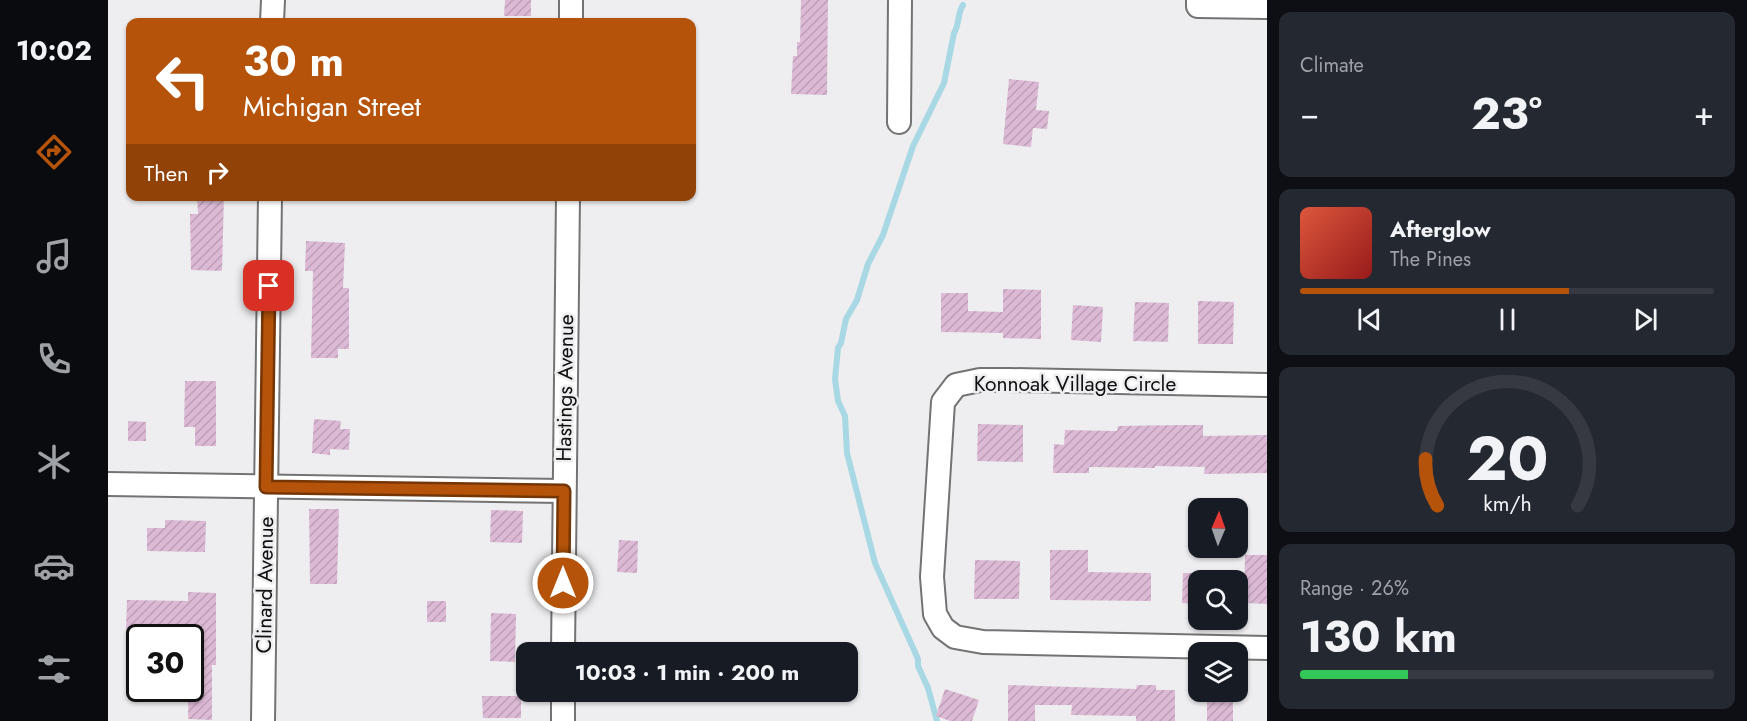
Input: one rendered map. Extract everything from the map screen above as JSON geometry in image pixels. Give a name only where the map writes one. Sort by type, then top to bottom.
[{"type":"street","points":[[272,18],[273,0]]},
{"type":"street","points":[[571,0],[571,18]]},
{"type":"street","points":[[899,122],[900,0]]},
{"type":"street","points":[[1198,3],[1267,7]]},
{"type":"street","name":"Clinard Avenue","points":[[263,721],[270,201]]},
{"type":"street","name":"Hastings Avenue","points":[[563,642],[568,201]]},
{"type":"street","name":"Konnoak Village Circle","points":[[1267,385],[980,380],[956,385],[943,402],[932,578],[935,614],[943,628],[955,637],[983,642],[1267,648]]},
{"type":"street","points":[[108,484],[564,491]]},
{"type":"street","points":[[563,702],[563,721]]},
{"type":"building","points":[[505,0],[531,0],[531,16],[504,16]]},
{"type":"building","points":[[801,0],[828,0],[827,95],[791,94],[793,56],[797,56],[797,42],[800,42]]},
{"type":"building","points":[[1009,79],[1039,82],[1036,110],[1049,111],[1047,129],[1033,128],[1031,147],[1003,144]]},
{"type":"building","points":[[197,201],[224,201],[222,271],[191,270],[190,214],[198,214]]},
{"type":"building","points":[[306,241],[345,243],[343,288],[349,288],[349,349],[338,349],[338,358],[311,358],[313,271],[305,271]]},
{"type":"building","points":[[1003,289],[1041,290],[1041,339],[1003,338],[1003,333],[941,332],[941,293],[968,293],[968,311],[1003,312]]},
{"type":"building","points":[[1198,301],[1234,302],[1233,344],[1198,344]]},
{"type":"building","points":[[1135,302],[1169,303],[1168,342],[1133,341]]},
{"type":"building","points":[[1073,305],[1103,307],[1101,342],[1071,340]]},
{"type":"building","points":[[185,381],[216,381],[216,446],[195,446],[195,427],[184,427]]},
{"type":"building","points":[[314,419],[341,421],[340,429],[350,429],[349,450],[330,449],[330,455],[312,453]]},
{"type":"building","points":[[128,421],[146,422],[146,441],[128,441]]},
{"type":"building","points":[[978,424],[1023,425],[1023,462],[977,461]]},
{"type":"building","points":[[1203,425],[1203,436],[1267,435],[1267,473],[1204,474],[1205,467],[1155,466],[1155,468],[1089,467],[1089,473],[1053,473],[1054,444],[1064,445],[1065,430],[1117,431],[1118,426]]},
{"type":"building","points":[[309,509],[339,509],[337,584],[310,584]]},
{"type":"building","points":[[491,510],[523,511],[522,543],[490,542]]},
{"type":"building","points":[[165,520],[206,521],[205,552],[147,551],[147,528],[165,528]]},
{"type":"building","points":[[619,540],[638,541],[637,573],[617,572]]},
{"type":"building","points":[[1050,550],[1088,550],[1088,572],[1151,573],[1151,601],[1050,600]]},
{"type":"building","points":[[1248,555],[1267,555],[1267,604],[1248,603],[1248,570],[1245,570],[1245,558],[1248,558]]},
{"type":"building","points":[[975,560],[1020,561],[1019,599],[974,599]]},
{"type":"building","points":[[1183,573],[1188,573],[1188,603],[1182,603]]},
{"type":"building","points":[[188,592],[216,593],[216,665],[212,665],[212,720],[188,719],[188,702],[204,702],[204,624],[126,624],[127,600],[188,601]]},
{"type":"building","points":[[427,601],[446,601],[446,622],[427,622]]},
{"type":"building","points":[[491,613],[516,614],[515,662],[490,661]]},
{"type":"building","points":[[1008,685],[1136,689],[1137,685],[1156,685],[1156,690],[1175,690],[1175,721],[1136,721],[1136,716],[1071,715],[1072,705],[1035,705],[1035,721],[1008,721]]},
{"type":"building","points":[[945,689],[979,700],[972,721],[950,721],[936,716]]},
{"type":"building","points":[[482,696],[516,696],[516,702],[521,702],[521,718],[483,718]]},
{"type":"building","points":[[1207,702],[1233,702],[1233,721],[1207,721]]},
{"type":"waterway","points":[[937,721],[928,688],[918,666],[918,659],[875,563],[847,453],[845,416],[838,401],[835,379],[838,348],[846,319],[857,300],[868,264],[883,235],[913,146],[944,83],[954,33],[963,5]]},
{"type":"route","points":[[269,286],[266,487],[564,491],[563,583]]}]
